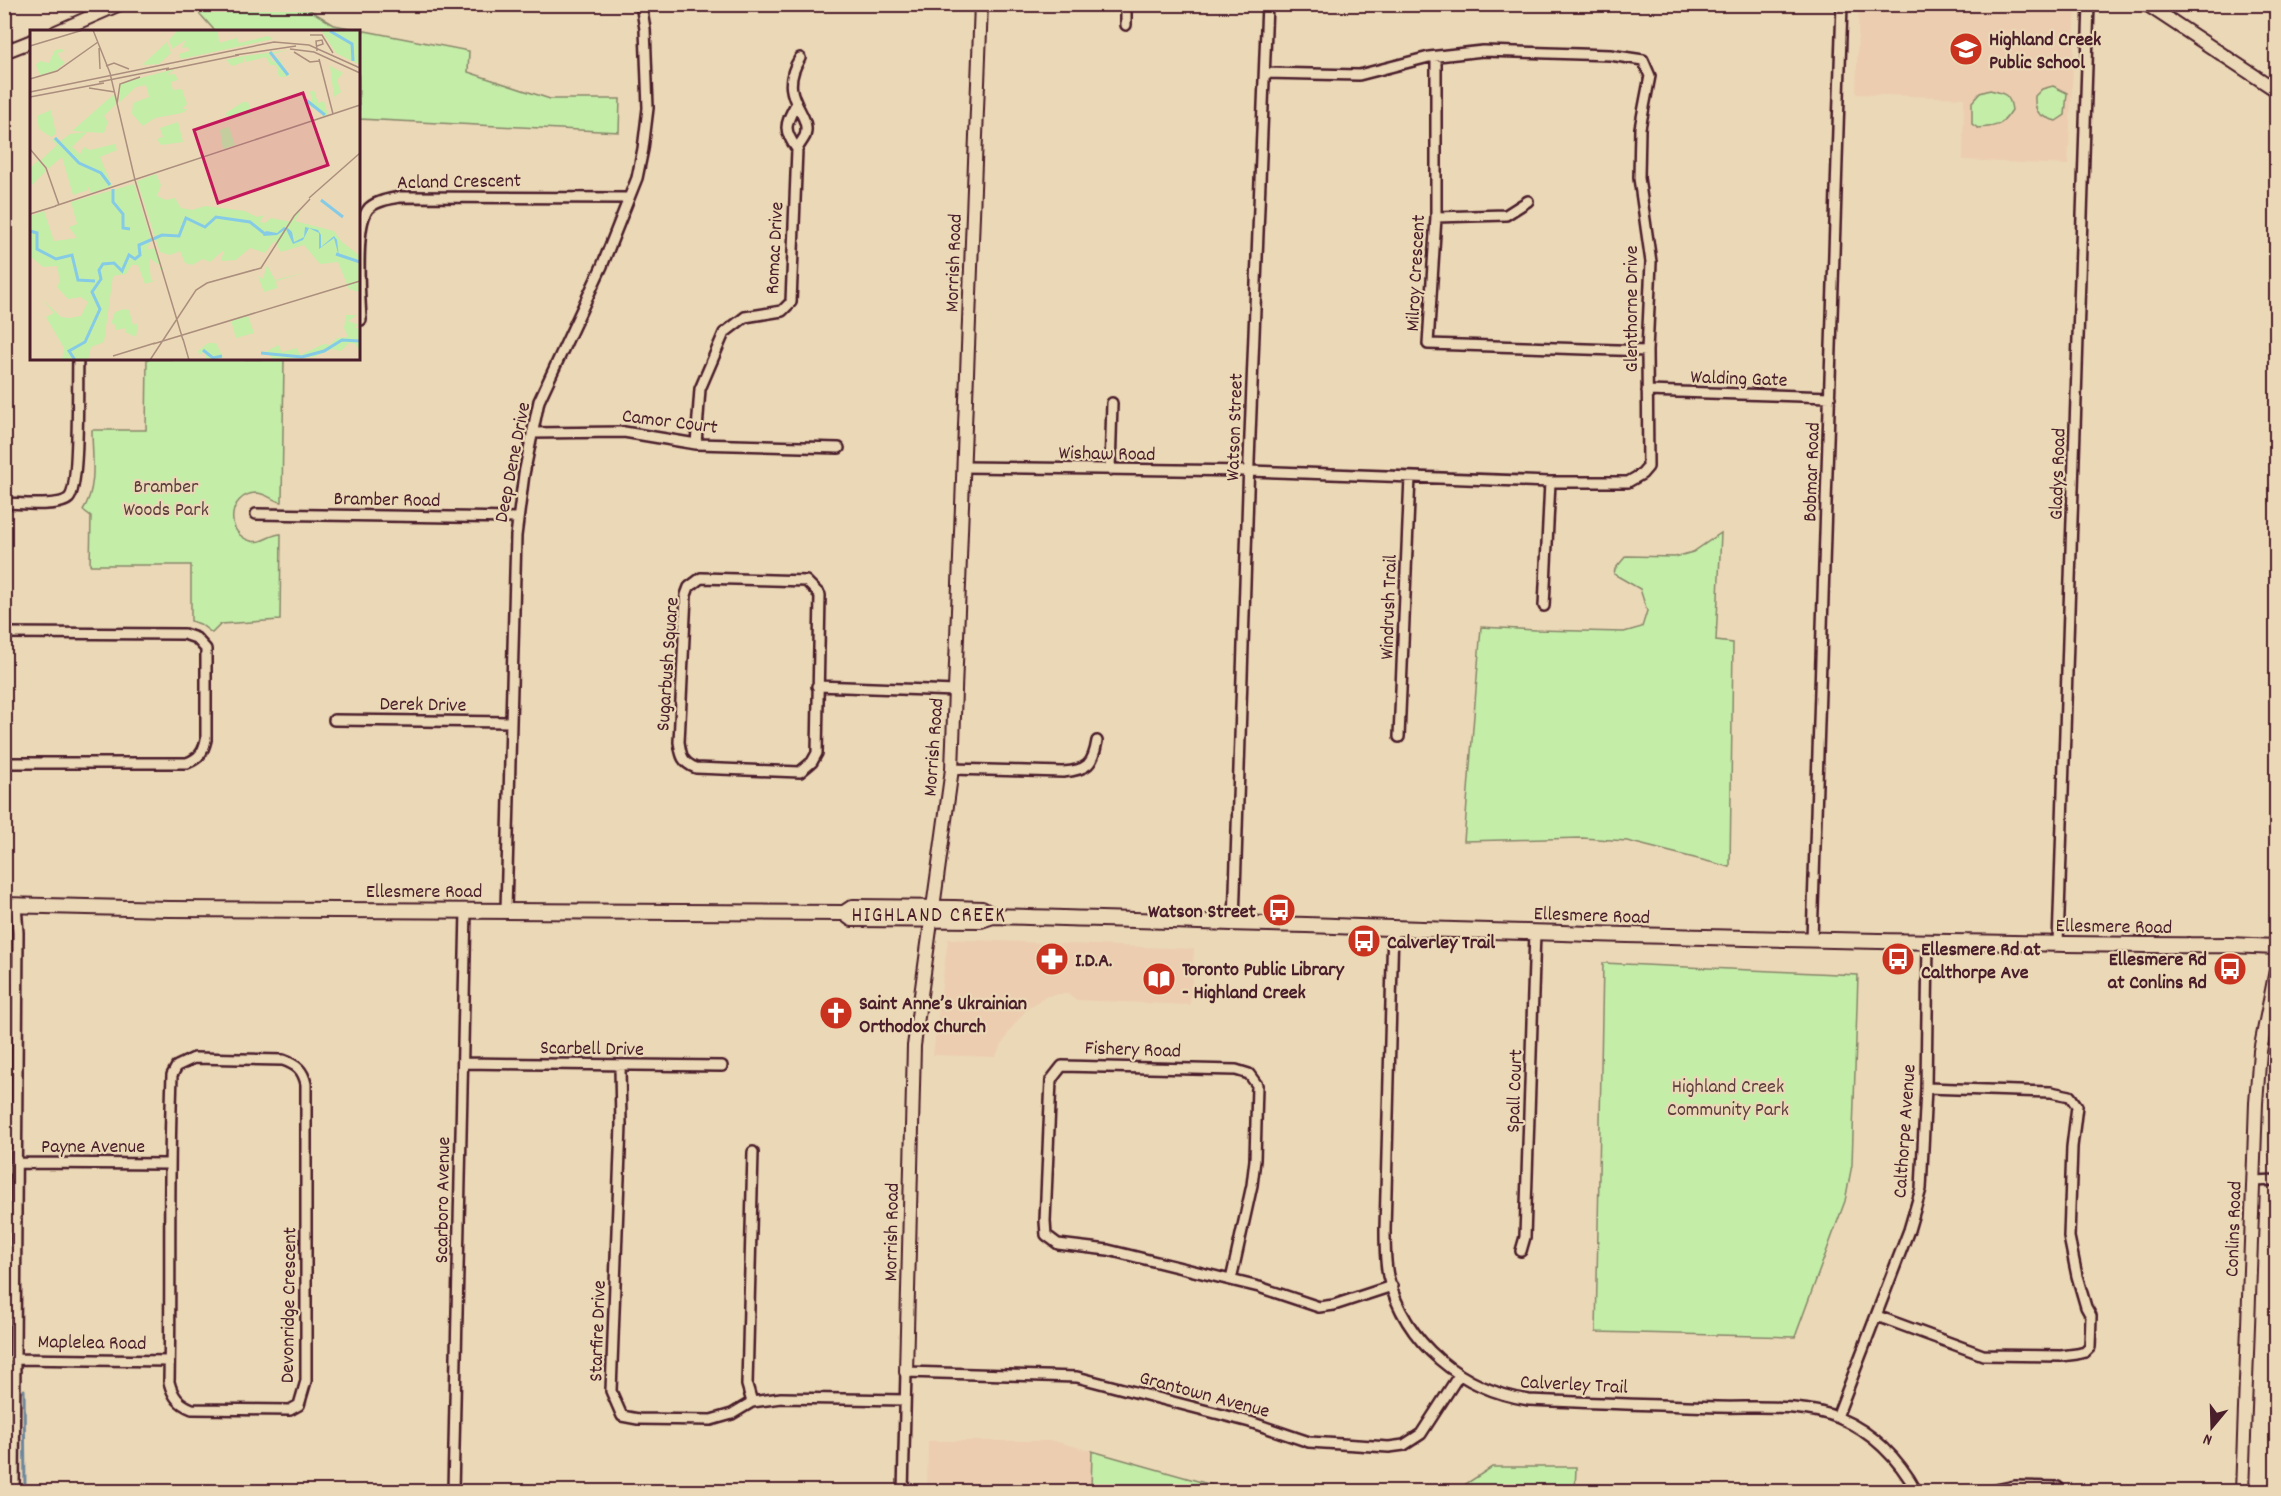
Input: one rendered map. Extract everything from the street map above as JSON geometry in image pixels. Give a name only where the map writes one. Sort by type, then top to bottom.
[{"type":"main road","name":"Ellesmere Road","points":[[10,905],[169,909],[844,913],[853,908],[933,913],[982,909],[993,916],[1535,932],[1812,940],[2277,947]]},
{"type":"main road","name":"Ellesmere Road","points":[[2190,945],[2229,952],[2277,956]]},
{"type":"street","points":[[61,30],[120,4]]},
{"type":"street","name":"Deep Dene Drive","points":[[506,910],[516,536],[524,474],[539,401],[602,266],[637,178],[644,148],[648,108],[645,29],[641,4]]},
{"type":"street","name":"Morrish Road","points":[[903,1491],[914,1046],[952,768],[981,4]]},
{"type":"street","points":[[1126,4],[1126,25]]},
{"type":"street","name":"Watson Street","points":[[1234,922],[1267,4]]},
{"type":"street","name":"Bobmar Road","points":[[1812,940],[1842,4]]},
{"type":"street","name":"Gladys Road","points":[[2058,944],[2089,4]]},
{"type":"street","points":[[2146,4],[2277,90]]},
{"type":"street","points":[[4,52],[30,42]]},
{"type":"street","name":"Glenthorne Drive","points":[[1249,471],[1550,482],[1628,482],[1648,467],[1647,351],[1651,262],[1639,178],[1640,128],[1650,76],[1643,60],[1610,55],[1483,51],[1436,57],[1359,75],[1265,73]]},
{"type":"street","name":"Milroy Crescent","points":[[1436,57],[1436,217],[1428,344],[1647,351]]},
{"type":"street","name":"Romac Drive","points":[[696,444],[700,388],[724,333],[745,317],[782,311],[791,302],[796,148],[805,136],[805,121],[795,106],[791,81],[793,69],[800,58]]},
{"type":"street","name":"Romac Drive","points":[[795,106],[786,128],[787,135],[796,148]]},
{"type":"street","name":"Acland Crescent","points":[[361,320],[360,244],[363,221],[370,208],[383,201],[409,196],[629,198]]},
{"type":"street","points":[[1436,217],[1506,215],[1528,201]]},
{"type":"street","points":[[4,503],[58,503],[67,500],[72,494],[76,464],[78,360]]},
{"type":"street","name":"Walding Gate","points":[[1647,391],[1830,397]]},
{"type":"street","points":[[1110,470],[1112,403]]},
{"type":"street","name":"Camor Court","points":[[532,433],[624,432],[696,444],[839,448]]},
{"type":"street","name":"Wishaw Road","points":[[963,467],[1249,471]]},
{"type":"street","name":"Windrush Trail","points":[[1399,738],[1410,477]]},
{"type":"street","points":[[1544,606],[1550,482]]},
{"type":"street","name":"Bramber Road","points":[[256,514],[518,518]]},
{"type":"street","name":"Sugarbush Square","points":[[701,578],[806,581],[820,595],[817,686],[817,753],[812,762],[800,772],[696,768],[687,764],[681,757],[679,742],[686,595],[689,587],[701,578]]},
{"type":"street","points":[[4,633],[184,634],[196,638],[206,649],[206,740],[204,751],[198,759],[187,764],[4,763]]},
{"type":"street","points":[[817,686],[956,691]]},
{"type":"street","name":"Derek Drive","points":[[334,720],[511,722]]},
{"type":"street","points":[[952,768],[1063,772],[1078,770],[1089,765],[1095,755],[1097,741]]},
{"type":"street","points":[[10,905],[18,933],[14,1491]]},
{"type":"street","name":"Scarboro Avenue","points":[[453,1491],[466,910]]},
{"type":"street","name":"Calverley Trail","points":[[1393,927],[1386,1263],[1401,1308],[1427,1349],[1445,1366],[1491,1392],[1529,1400],[1793,1409],[1837,1417],[1860,1429],[1882,1445],[1898,1460],[1917,1491]]},
{"type":"street","name":"Spall Court","points":[[1521,1251],[1525,1237],[1535,932]]},
{"type":"street","name":"Calthorpe Avenue","points":[[1837,1417],[1909,1230],[1921,1189],[1926,1088],[1928,942]]},
{"type":"street","name":"Conlins Road","points":[[2242,1491],[2260,1051],[2277,970]]},
{"type":"street","name":"Devonridge Crescent","points":[[194,1058],[284,1060],[295,1064],[304,1074],[306,1084],[307,1322],[306,1381],[299,1406],[290,1410],[192,1408],[182,1405],[172,1392],[169,1164],[172,1075],[177,1066],[184,1061],[194,1058]]},
{"type":"street","name":"Scarbell Drive","points":[[463,1063],[722,1066]]},
{"type":"street","name":"Starfire Drive","points":[[620,1066],[621,1125],[611,1391],[622,1416],[711,1420],[732,1414],[752,1402],[781,1398],[905,1400]]},
{"type":"street","name":"Fishery Road","points":[[1232,1280],[1255,1160],[1257,1085],[1249,1074],[1236,1070],[1062,1066],[1051,1080],[1045,1221],[1046,1235],[1058,1244],[1108,1250],[1232,1280],[1319,1307],[1334,1305],[1392,1286]]},
{"type":"street","points":[[1877,1316],[1983,1355],[2061,1356],[2077,1354],[2090,1347],[2091,1316],[2086,1307],[2068,1237],[2072,1147],[2078,1113],[2075,1100],[2064,1094],[2051,1092],[1926,1088]]},
{"type":"street","points":[[752,1402],[747,1385],[753,1152]]},
{"type":"street","name":"Payne Avenue","points":[[17,1163],[169,1164]]},
{"type":"street","points":[[2253,1181],[2277,1180]]},
{"type":"street","name":"Maplelea Road","points":[[14,1359],[170,1361]]},
{"type":"street","name":"Grantown Avenue","points":[[906,1372],[1077,1377],[1250,1422],[1309,1442],[1389,1447],[1404,1445],[1420,1434],[1459,1375]]},
{"type":"street","points":[[1986,1491],[2015,1486],[2058,1487],[2061,1491]]},
{"type":"shaded area","name":"Highland Creek Public School","points":[[1859,5],[2076,5],[2068,165],[1963,160],[1964,98],[1856,94]]},
{"type":"shaded area","points":[[948,939],[1194,949],[1190,1005],[1076,1000],[1066,993],[1047,996],[1027,1009],[1010,1030],[995,1057],[933,1055]]},
{"type":"shaded area","points":[[928,1441],[1054,1441],[1092,1451],[1091,1491],[927,1492]]},
{"type":"green space","points":[[192,5],[302,5],[334,25],[360,30],[214,30]]},
{"type":"green space","points":[[360,30],[469,51],[468,72],[550,99],[620,99],[619,132],[360,119]]},
{"type":"green space","points":[[2053,86],[2067,93],[2065,115],[2056,121],[2039,113],[2035,102],[2035,96],[2042,89]]},
{"type":"green space","points":[[1990,90],[2006,95],[2012,110],[1998,125],[1978,128],[1972,124],[1972,102],[1980,93]]},
{"type":"green space","name":"Bramber Woods Park","points":[[147,360],[284,360],[282,502],[260,493],[247,495],[235,507],[233,515],[236,531],[251,541],[255,542],[281,534],[280,620],[221,624],[212,633],[200,624],[191,621],[191,565],[90,565],[91,516],[83,510],[91,491],[92,430],[146,430]]},
{"type":"green space","points":[[1721,533],[1716,641],[1733,643],[1730,867],[1627,841],[1582,838],[1464,841],[1481,627],[1624,632],[1642,627],[1647,611],[1640,589],[1614,574],[1615,569],[1626,556],[1675,557],[1693,552]]},
{"type":"green space","name":"Highland Creek Community Park","points":[[1603,963],[1858,975],[1852,1165],[1845,1201],[1795,1337],[1596,1332]]},
{"type":"green space","points":[[1092,1451],[1233,1491],[1091,1491]]},
{"type":"green space","points":[[1492,1467],[1576,1467],[1575,1491],[1455,1491]]},
{"type":"waterway","points":[[24,1390],[25,1492]]},
{"type":"place","name":"Highland Creek Public School","points":[[1966,49]]},
{"type":"place","name":"Watson Street","points":[[1279,910]]},
{"type":"place","name":"Calverley Trail","points":[[1364,941]]},
{"type":"place","name":"I.D.A.","points":[[1052,959]]},
{"type":"place","name":"Ellesmere Rd at Calthorpe Ave","points":[[1898,959]]},
{"type":"place","name":"Ellesmere Rd at Conlins Rd","points":[[2230,969]]},
{"type":"place","name":"Toronto Public Library - Highland Creek","points":[[1159,979]]},
{"type":"place","name":"Saint Anne’s Ukrainian Orthodox Church","points":[[836,1013]]},
{"type":"district","name":"HIGHLAND CREEK","points":[[929,914]]}]
